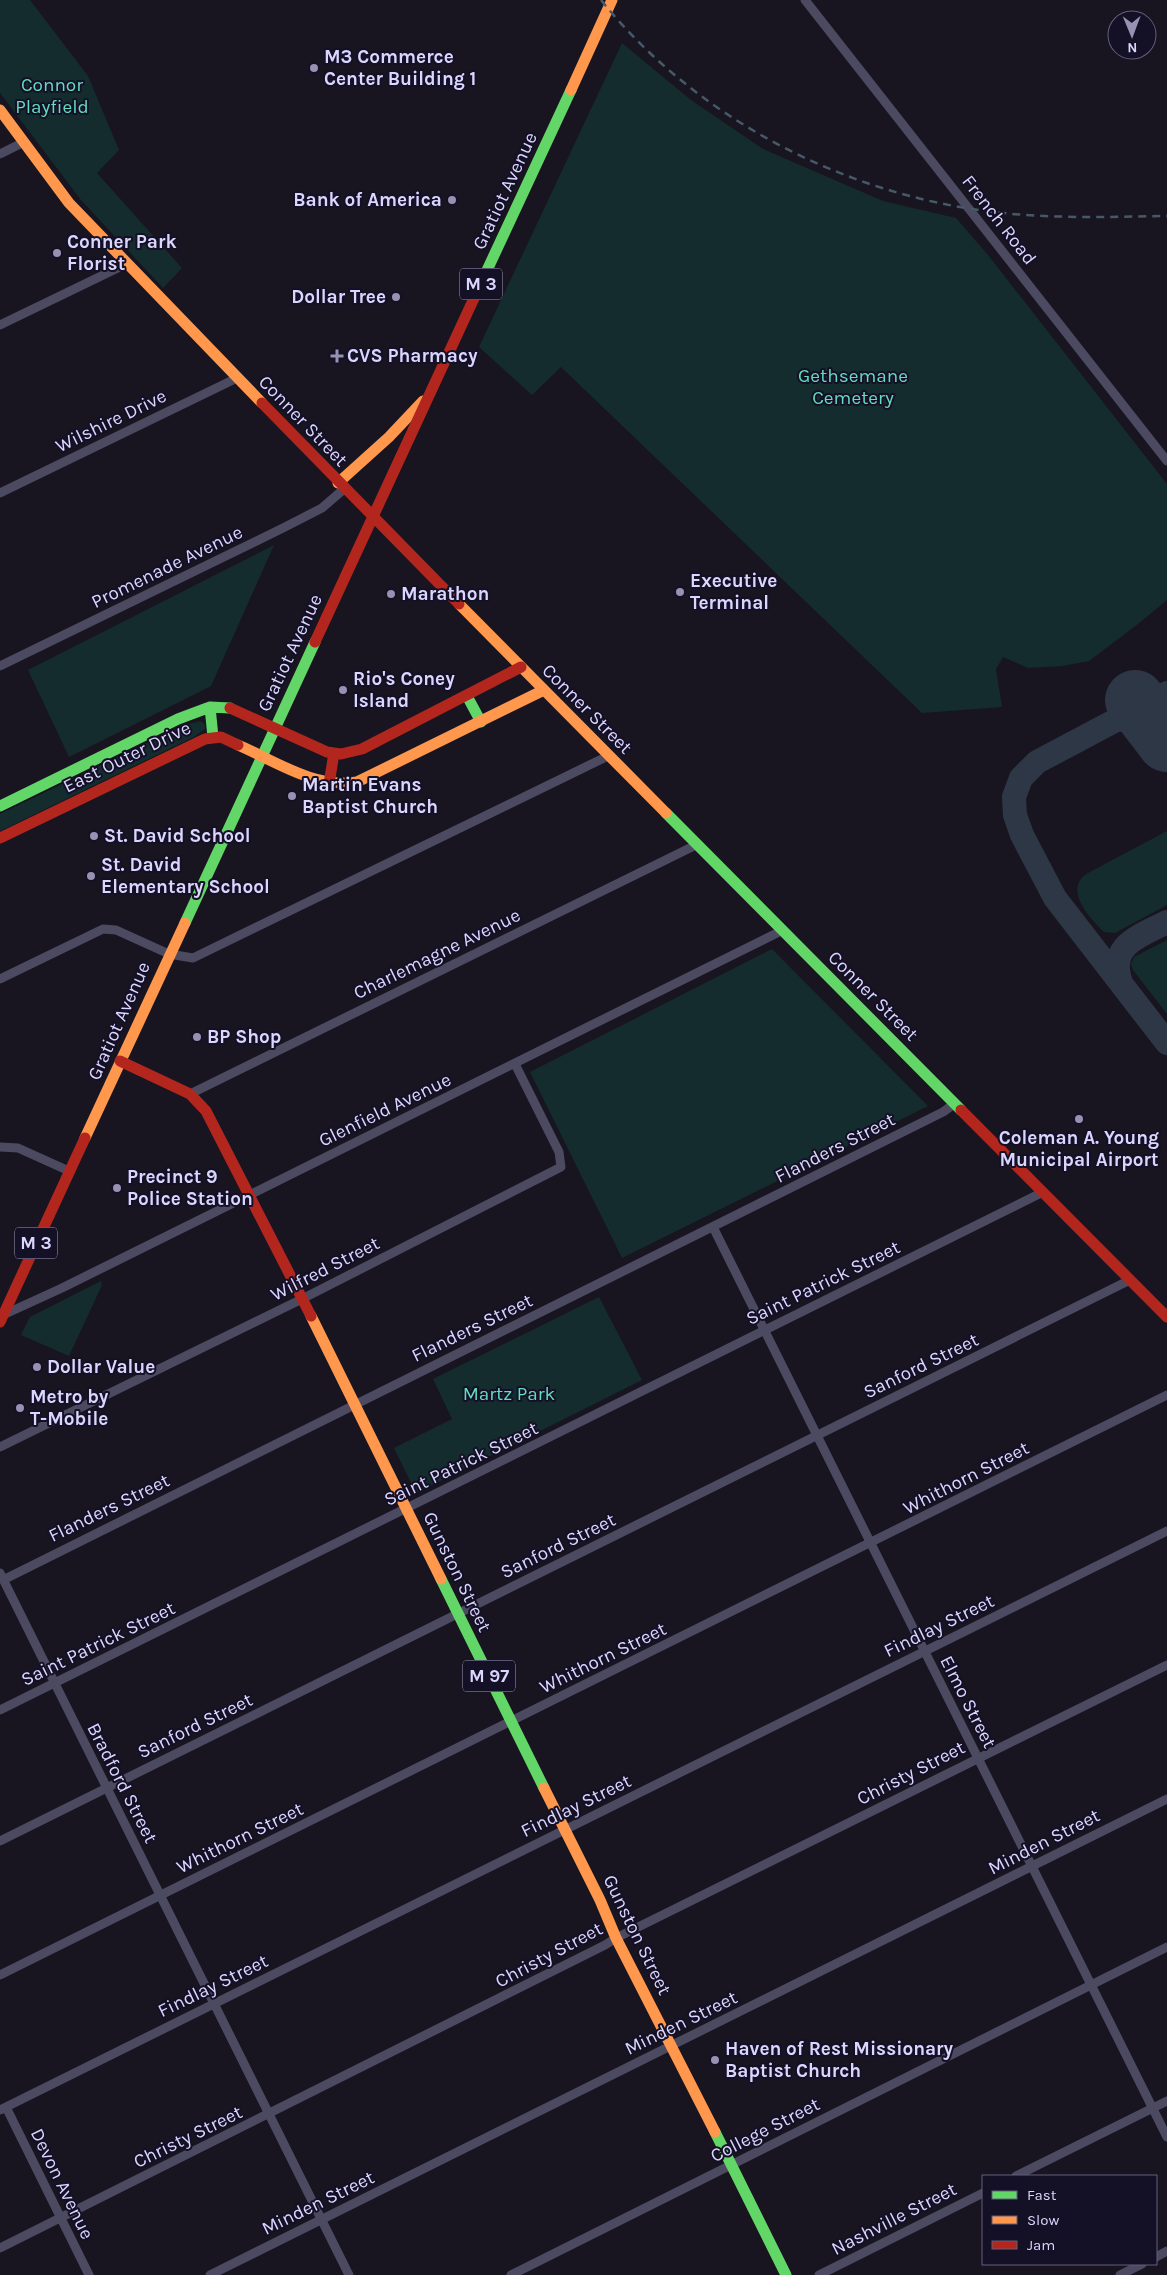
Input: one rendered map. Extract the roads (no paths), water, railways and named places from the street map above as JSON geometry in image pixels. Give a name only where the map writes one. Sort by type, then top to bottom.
[{"type":"main road","name":"Gratiot Avenue","points":[[1,1317],[168,954],[431,394],[612,0]]},
{"type":"main road","name":"Conner Street","points":[[0,110],[69,203],[126,264],[341,486],[373,516],[608,756],[698,844],[1167,1317]]},
{"type":"main road","points":[[341,486],[431,394]]},
{"type":"main road","points":[[329,784],[334,754],[350,753],[362,749],[521,667]]},
{"type":"main road","name":"East Outer Drive","points":[[0,838],[205,739],[221,738],[316,780],[329,784],[345,784],[363,780],[544,690]]},
{"type":"main road","points":[[467,696],[481,722]]},
{"type":"main road","points":[[210,707],[213,737]]},
{"type":"main road","name":"East Outer Drive","points":[[0,806],[178,719],[210,707],[228,708],[334,754]]},
{"type":"main road","name":"Gunston Street","points":[[120,1061],[190,1094],[206,1111],[302,1299],[600,1900],[616,1938],[672,2044],[786,2275]]},
{"type":"street","name":"French Road","points":[[805,0],[1167,461]]},
{"type":"street","points":[[0,154],[24,142]]},
{"type":"street","points":[[0,325],[126,264]]},
{"type":"street","name":"Wilshire Drive","points":[[0,493],[237,378]]},
{"type":"street","name":"Promenade Avenue","points":[[0,666],[322,508],[341,486]]},
{"type":"street","points":[[0,979],[102,929],[116,930],[168,954],[194,958],[608,756]]},
{"type":"street","name":"Charlemagne Avenue","points":[[190,1094],[698,844]]},
{"type":"street","name":"Glenfield Avenue","points":[[1,1317],[783,930]]},
{"type":"street","name":"Wilfred Street","points":[[0,1447],[302,1299],[562,1167],[560,1152],[515,1064]]},
{"type":"street","name":"Flanders Street","points":[[2,1576],[713,1227],[943,1112],[954,1104]]},
{"type":"street","points":[[0,1147],[18,1148],[69,1171]]},
{"type":"street","name":"Saint Patrick Street","points":[[0,1710],[1043,1192]]},
{"type":"street","name":"Elmo Street","points":[[713,1227],[1167,2137]]},
{"type":"street","name":"Sanford Street","points":[[0,1841],[1130,1280]]},
{"type":"street","name":"Whithorn Street","points":[[0,1975],[1167,1396]]},
{"type":"street","name":"Findlay Street","points":[[3,2109],[1167,1531]]},
{"type":"street","name":"Bradford Street","points":[[2,1576],[349,2275]]},
{"type":"street","name":"Christy Street","points":[[0,2248],[605,1946],[616,1938],[1167,1665]]},
{"type":"street","name":"Minden Street","points":[[210,2275],[1167,1799]]},
{"type":"street","name":"College Street","points":[[511,2275],[1167,1948]]},
{"type":"street","points":[[1018,2175],[1167,2101]]},
{"type":"street","name":"Devon Avenue","points":[[3,2109],[89,2275]]},
{"type":"street","name":"Nashville Street","points":[[819,2275],[982,2194]]},
{"type":"street","points":[[1120,2275],[1140,2265]]},
{"type":"railway","points":[[601,0],[638,42],[680,79],[725,113],[773,142],[824,166],[877,186],[931,201],[986,211],[1053,216],[1167,216]]},
{"type":"place","name":"M3 Commerce Center Building 1","points":[[314,68]]},
{"type":"place","name":"Bank of America","points":[[452,200]]},
{"type":"place","name":"Conner Park Florist","points":[[57,253]]},
{"type":"place","name":"Dollar Tree","points":[[396,297]]},
{"type":"place","name":"CVS Pharmacy","points":[[337,356]]},
{"type":"place","name":"Executive Terminal","points":[[680,592]]},
{"type":"place","name":"Marathon","points":[[391,594]]},
{"type":"place","name":"Rio's Coney Island","points":[[343,690]]},
{"type":"place","name":"Martin Evans Baptist Church","points":[[292,796]]},
{"type":"place","name":"St. David School","points":[[94,836]]},
{"type":"place","name":"St. David Elementary School","points":[[91,876]]},
{"type":"place","name":"BP Shop","points":[[197,1037]]},
{"type":"place","name":"Coleman A. Young Municipal Airport","points":[[1079,1119]]},
{"type":"place","name":"Precinct 9 Police Station","points":[[117,1188]]},
{"type":"place","name":"Dollar Value","points":[[37,1367]]},
{"type":"place","name":"Metro by T-Mobile","points":[[20,1408]]},
{"type":"place","name":"Haven of Rest Missionary Baptist Church","points":[[715,2060]]},
{"type":"park label","name":"Connor Playfield","points":[[52,96]]},
{"type":"park label","name":"Gethsemane Cemetery","points":[[853,387]]},
{"type":"park label","name":"Martz Park","points":[[509,1394]]}]
